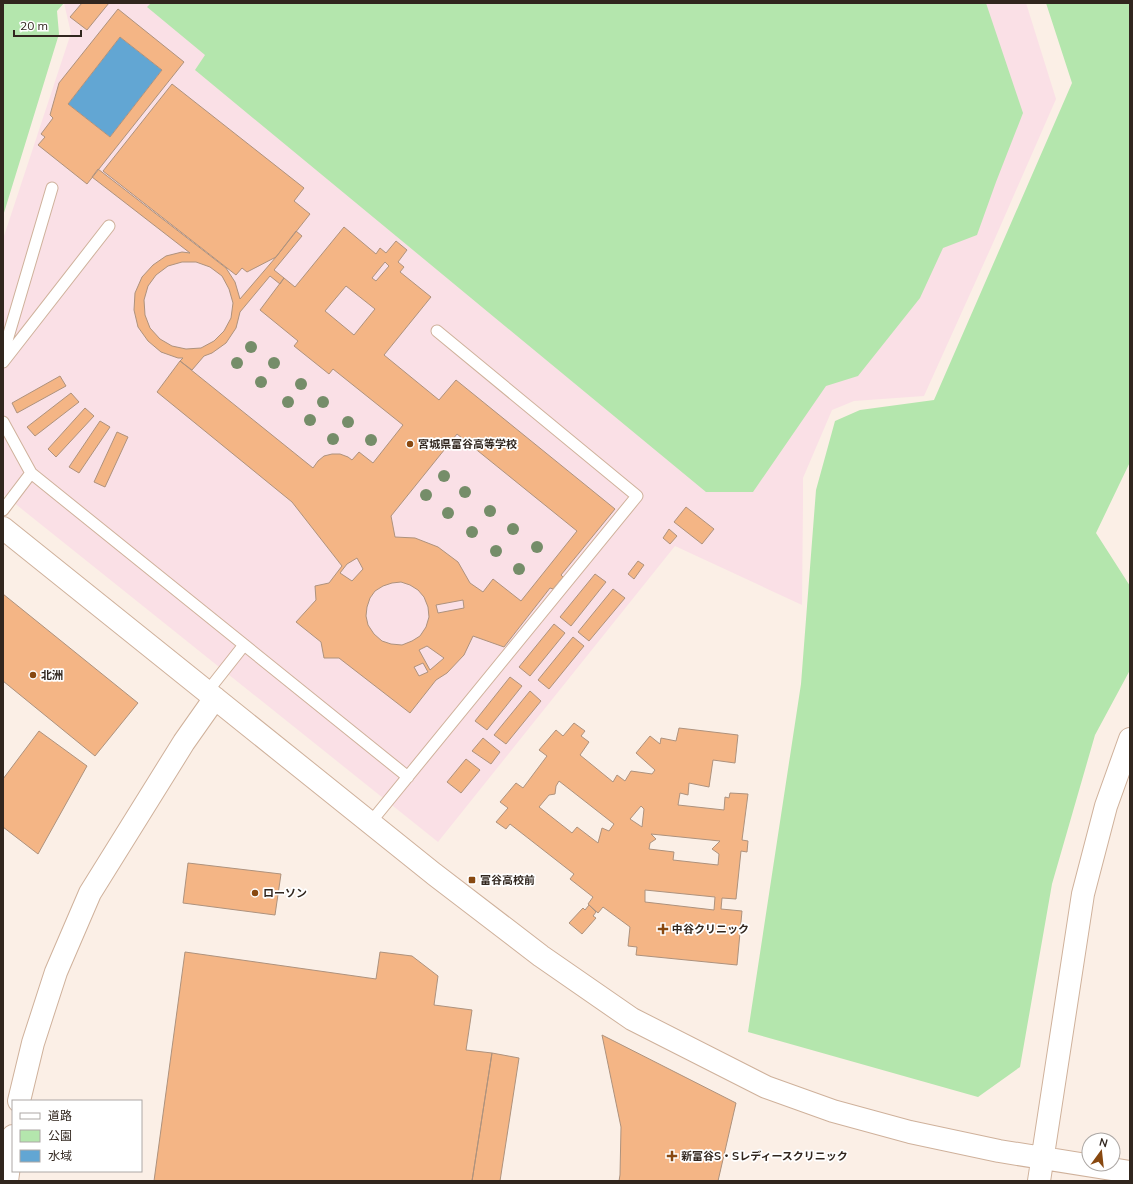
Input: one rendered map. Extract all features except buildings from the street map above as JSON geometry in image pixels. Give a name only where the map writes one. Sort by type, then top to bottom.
[{"type":"street","points":[[3,528],[434,874],[541,956],[632,1019],[759,1083],[833,1111],[910,1132],[999,1151],[1130,1172]]},
{"type":"street","points":[[19,1100],[33,1043],[56,972],[90,893],[184,742],[211,695]]},
{"type":"street","points":[[1039,1181],[1083,894],[1106,806],[1130,739]]},
{"type":"street","points":[[7,1181],[12,1144]]},
{"type":"lane","points":[[3,354],[52,188]]},
{"type":"lane","points":[[3,362],[109,226]]},
{"type":"lane","points":[[370,823],[638,496],[437,331]]},
{"type":"lane","points":[[3,422],[31,473],[408,777]]},
{"type":"lane","points":[[3,510],[31,473]]},
{"type":"lane","points":[[211,695],[244,645]]},
{"type":"shaded area","name":"宮城県富谷高等学校","points":[[64,3],[1026,3],[1056,99],[924,396],[854,401],[832,410],[803,478],[802,605],[675,546],[438,842],[3,494],[3,239],[71,33]]},
{"type":"green space","points":[[3,3],[64,3],[57,11],[59,34],[3,216]]},
{"type":"green space","points":[[151,3],[986,3],[1023,113],[977,235],[943,248],[920,298],[858,376],[826,386],[753,492],[706,492],[195,70],[205,55],[147,7]]},
{"type":"green space","points":[[1046,3],[1130,3],[1130,462],[1096,533],[1130,586],[1130,670],[1095,735],[1052,884],[1020,1067],[978,1097],[748,1032],[801,684],[816,490],[835,421],[860,410],[934,400],[1072,83]]},
{"type":"water","points":[[120,37],[162,70],[110,137],[68,104]]},
{"type":"place","name":"宮城県富谷高等学校","points":[[410,444]]},
{"type":"place","name":"北洲","points":[[33,675]]},
{"type":"place","name":"富谷高校前","points":[[472,880]]},
{"type":"place","name":"ローソン","points":[[255,893]]},
{"type":"place","name":"中谷クリニック","points":[[663,929]]},
{"type":"place","name":"新富谷S・Sレディースクリニック","points":[[672,1156]]}]
